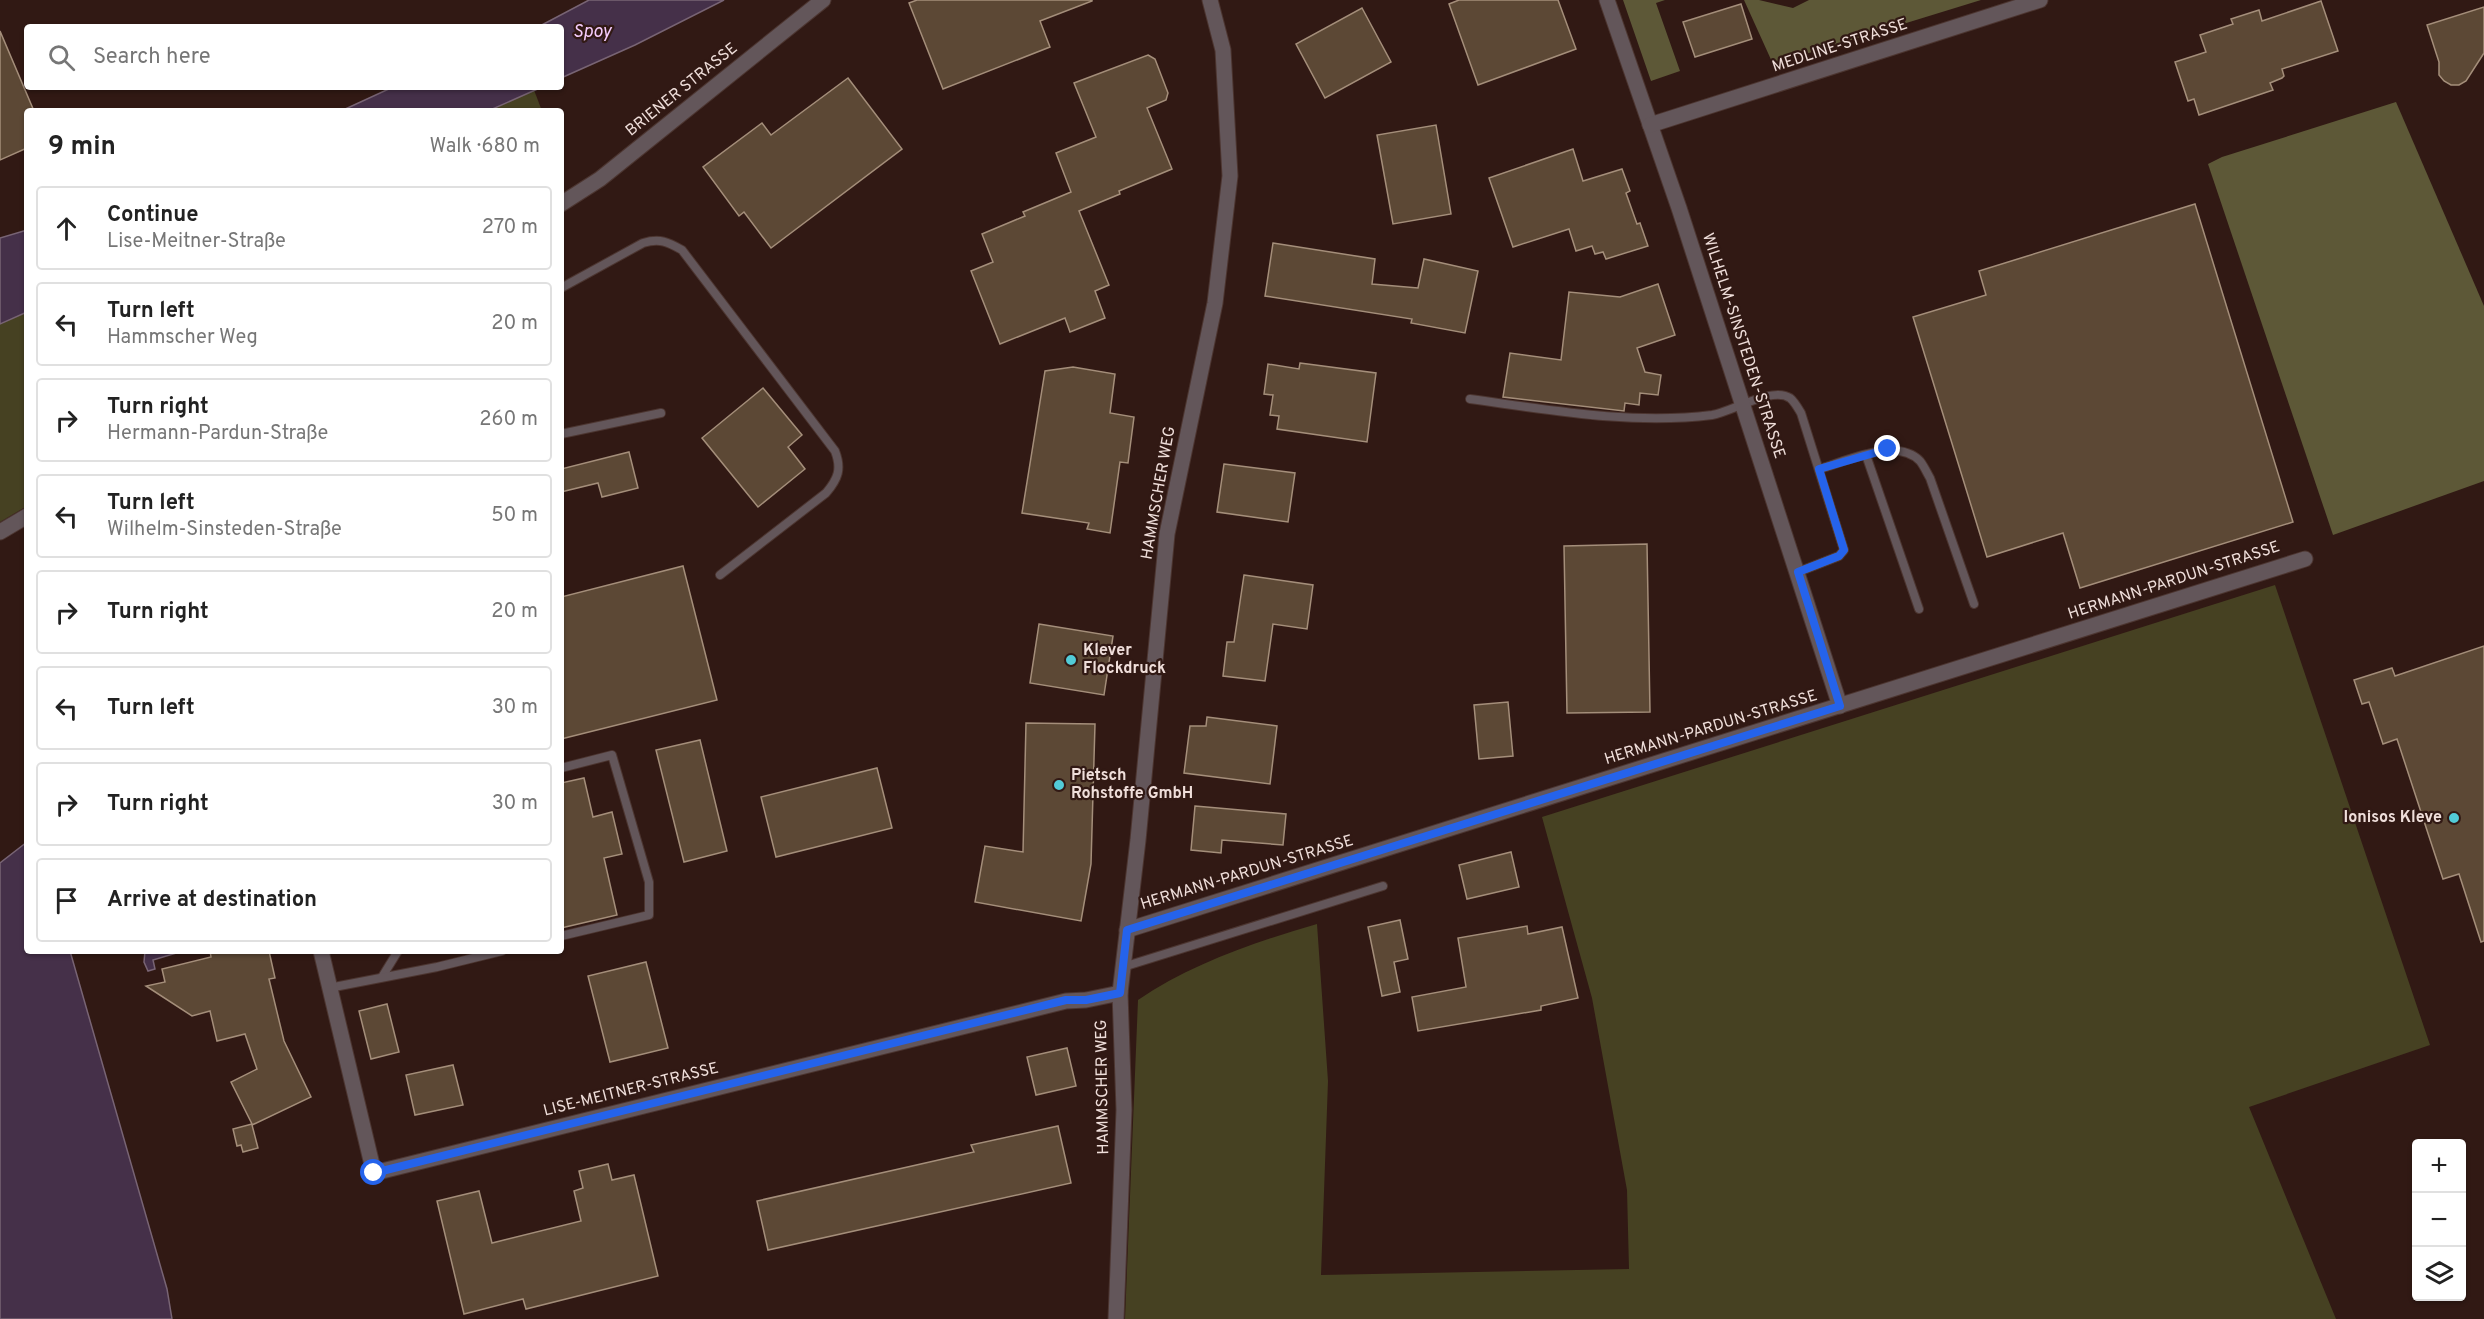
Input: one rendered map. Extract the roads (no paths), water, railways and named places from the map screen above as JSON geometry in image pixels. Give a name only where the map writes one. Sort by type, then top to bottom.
[{"type":"street","name":"BRIENER STRASSE","points":[[564,202],[600,179],[823,0]]},
{"type":"street","name":"HAMMSCHER WEG","points":[[1116,1319],[1124,1110],[1120,993],[1167,534],[1215,303],[1230,176],[1223,50],[1210,0]]},
{"type":"street","name":"WILHELM-SINSTEDEN-STRASSE","points":[[1607,0],[1743,405],[1840,706]]},
{"type":"street","name":"MEDLINE-STRASSE","points":[[1650,125],[2040,0]]},
{"type":"street","points":[[0,532],[24,518]]},
{"type":"street","name":"HERMANN-PARDUN-STRASSE","points":[[1127,930],[2304,559]]},
{"type":"street","name":"LISE-MEITNER-STRASSE","points":[[322,954],[374,1173],[1066,1000],[1086,1000],[1120,993]]},
{"type":"lane","points":[[564,286],[644,243],[666,240],[682,250],[835,451],[839,471],[837,480],[826,493],[720,575]]},
{"type":"lane","points":[[1470,399],[1631,419],[1715,415],[1770,395],[1782,395],[1791,399],[1801,413],[1844,550],[1839,556],[1798,572]]},
{"type":"lane","points":[[564,433],[661,413]]},
{"type":"lane","points":[[1819,469],[1888,449],[1902,451],[1919,461],[1930,478],[1974,604]]},
{"type":"lane","points":[[1866,455],[1919,609]]},
{"type":"lane","points":[[564,767],[612,755],[649,882],[650,915],[564,935]]},
{"type":"lane","points":[[1123,967],[1383,886]]},
{"type":"lane","points":[[382,977],[396,954]]},
{"type":"lane","points":[[328,988],[488,954]]},
{"type":"water","name":"Spoy","points":[[589,0],[724,0],[635,45],[564,77],[564,24],[544,24]]},
{"type":"water","points":[[386,90],[535,90],[495,108],[348,108]]},
{"type":"water","points":[[24,231],[24,313],[0,324],[0,238]]},
{"type":"water","points":[[24,844],[24,954],[71,954],[167,1289],[172,1319],[0,1319],[0,863]]},
{"type":"water","points":[[145,954],[173,954],[153,960],[155,969],[148,971],[144,962]]},
{"type":"place","name":"Klever Flockdruck","points":[[1071,660]]},
{"type":"place","name":"Pietsch Rohstoffe GmbH","points":[[1059,785]]},
{"type":"place","name":"Ionisos Kleve","points":[[2454,818]]}]
